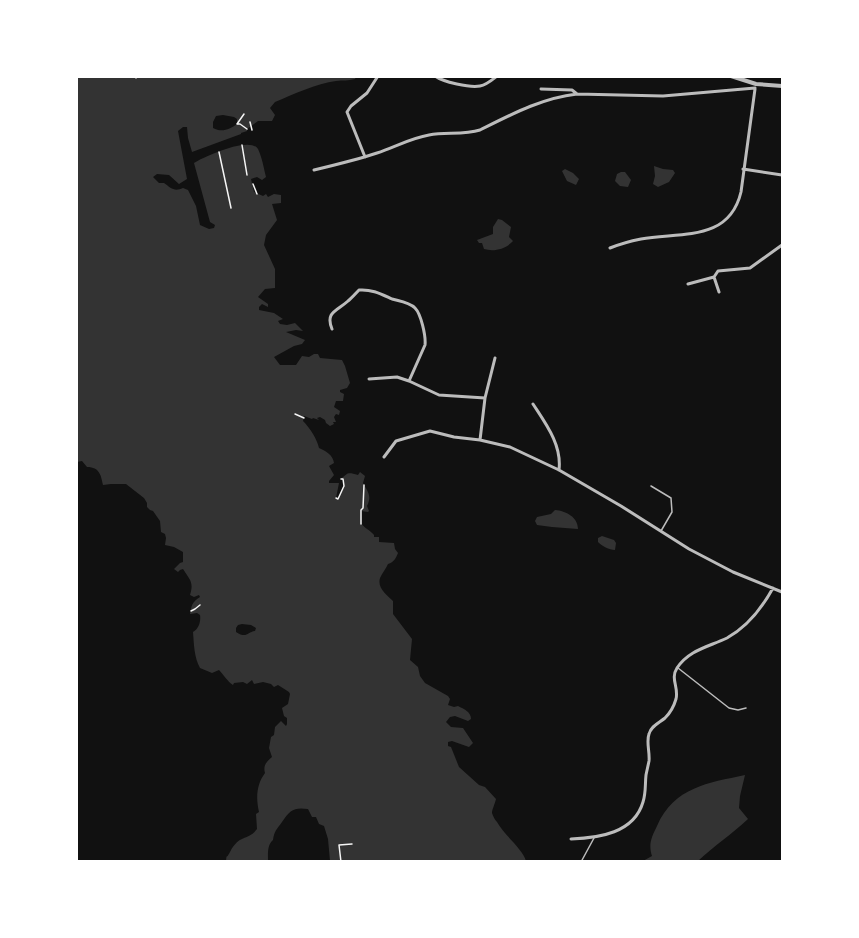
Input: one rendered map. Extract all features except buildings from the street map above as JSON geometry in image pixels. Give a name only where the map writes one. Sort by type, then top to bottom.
[{"type":"street","points":[[365,157],[347,112],[368,93],[378,76]]},
{"type":"street","points":[[435,76],[440,80],[477,87],[497,76]]},
{"type":"street","points":[[731,76],[755,86]]},
{"type":"street","points":[[314,170],[365,157],[414,138],[480,130],[540,102],[577,94],[663,96],[755,86],[783,87]]},
{"type":"street","points":[[610,248],[641,239],[691,234],[715,227],[729,217],[738,204],[741,192],[755,86]]},
{"type":"street","points":[[541,89],[572,90],[577,94]]},
{"type":"street","points":[[743,169],[783,175]]},
{"type":"street","points":[[688,284],[714,277],[718,271],[750,268],[783,245]]},
{"type":"street","points":[[714,277],[718,292]]},
{"type":"street","points":[[332,329],[330,317],[333,312],[359,290],[379,292],[413,306],[418,314],[425,345],[409,381]]},
{"type":"street","points":[[480,440],[485,398],[495,358]]},
{"type":"street","points":[[369,379],[397,377],[439,395],[485,398]]},
{"type":"street","points":[[534,404],[555,441],[559,470]]},
{"type":"street","points":[[384,457],[396,441],[430,431],[510,447],[559,470],[660,532],[733,572],[783,592]]},
{"type":"street","points":[[571,839],[609,835],[630,821],[641,809],[649,761],[649,734],[653,726],[666,717],[676,701],[677,691],[673,677],[677,667],[692,653],[730,636],[746,624],[762,606],[773,588]]},
{"type":"lane","points":[[651,486],[671,498],[672,512],[660,532]]},
{"type":"lane","points":[[677,667],[729,708],[734,710],[746,708]]},
{"type":"lane","points":[[581,861],[595,838]]},
{"type":"path","points":[[244,114],[237,124],[247,129]]},
{"type":"path","points":[[250,122],[252,130]]},
{"type":"path","points":[[242,145],[247,175]]},
{"type":"path","points":[[219,152],[231,208]]},
{"type":"path","points":[[253,184],[257,194]]},
{"type":"path","points":[[295,414],[304,418]]},
{"type":"path","points":[[336,498],[338,499],[344,486],[343,479],[341,479]]},
{"type":"path","points":[[361,524],[364,485]]},
{"type":"path","points":[[191,611],[200,604]]},
{"type":"path","points":[[341,861],[339,845],[352,844]]},
{"type":"shaded area","points":[[77,77],[356,77],[352,80],[321,84],[275,102],[270,108],[275,115],[272,121],[258,121],[241,134],[192,152],[187,127],[183,127],[178,131],[187,179],[179,184],[169,175],[157,174],[153,177],[159,183],[164,183],[173,189],[188,190],[196,206],[200,225],[209,229],[214,228],[215,225],[210,222],[194,163],[237,146],[253,146],[258,149],[266,177],[262,180],[257,177],[251,179],[254,192],[263,196],[266,194],[268,197],[274,194],[281,195],[281,203],[272,204],[277,220],[266,235],[264,245],[275,269],[275,288],[265,289],[258,297],[268,304],[268,307],[262,304],[259,310],[274,313],[283,319],[278,321],[280,324],[295,323],[303,331],[286,332],[305,340],[302,344],[274,357],[280,365],[296,365],[302,356],[309,357],[318,354],[320,358],[342,360],[345,366],[350,383],[347,388],[340,390],[344,394],[343,401],[336,401],[334,407],[340,411],[339,415],[336,414],[334,417],[336,422],[330,426],[320,417],[317,418],[319,420],[304,416],[303,421],[313,434],[319,448],[329,454],[333,460],[334,463],[329,466],[334,475],[329,483],[339,483],[336,498],[338,499],[344,488],[341,479],[345,475],[350,473],[358,475],[360,472],[365,476],[363,483],[369,494],[367,506],[369,511],[361,511],[361,523],[374,537],[379,537],[379,542],[394,543],[398,553],[388,564],[379,582],[383,591],[393,601],[393,614],[412,639],[410,660],[418,667],[425,683],[448,696],[450,699],[448,705],[458,706],[470,714],[471,719],[468,721],[455,716],[450,717],[446,722],[451,727],[463,728],[473,743],[469,747],[452,741],[448,742],[448,746],[451,747],[459,767],[479,785],[485,787],[496,799],[492,811],[493,817],[526,861],[330,861],[324,826],[319,824],[316,817],[312,817],[308,809],[303,808],[290,812],[277,828],[269,847],[268,861],[226,861],[237,842],[257,829],[258,787],[265,773],[265,764],[272,757],[269,748],[275,727],[281,721],[286,726],[287,724],[282,708],[288,704],[290,694],[278,685],[274,687],[263,682],[254,684],[252,680],[247,684],[243,682],[233,685],[219,670],[212,673],[200,668],[195,655],[193,632],[199,625],[200,615],[190,614],[192,604],[200,597],[190,595],[191,584],[183,569],[178,572],[174,569],[183,562],[183,552],[165,545],[166,538],[161,532],[160,521],[147,507],[144,498],[126,484],[103,485],[97,470],[87,467],[82,461],[77,462]],"holes":[[[216,116],[234,117],[237,119],[237,124],[226,130],[213,128]],[[238,625],[251,625],[256,628],[255,631],[245,635],[236,632]]]},
{"type":"shaded area","points":[[654,166],[673,170],[675,173],[669,182],[658,187],[653,184]]},
{"type":"shaded area","points":[[565,169],[579,179],[576,185],[567,181],[562,171]]},
{"type":"shaded area","points":[[625,172],[631,180],[628,187],[620,186],[615,181],[617,174]]},
{"type":"shaded area","points":[[498,219],[511,227],[509,237],[513,241],[500,249],[484,249],[482,243],[477,240],[493,234],[493,227]]},
{"type":"shaded area","points":[[555,510],[571,515],[578,529],[537,525],[535,521],[537,517],[551,514]]},
{"type":"shaded area","points":[[602,536],[614,540],[615,550],[606,548],[598,542],[598,538]]},
{"type":"shaded area","points":[[745,775],[739,808],[748,819],[736,830],[698,861],[643,861],[652,856],[650,848],[652,837],[664,813],[673,803],[705,784]]}]
